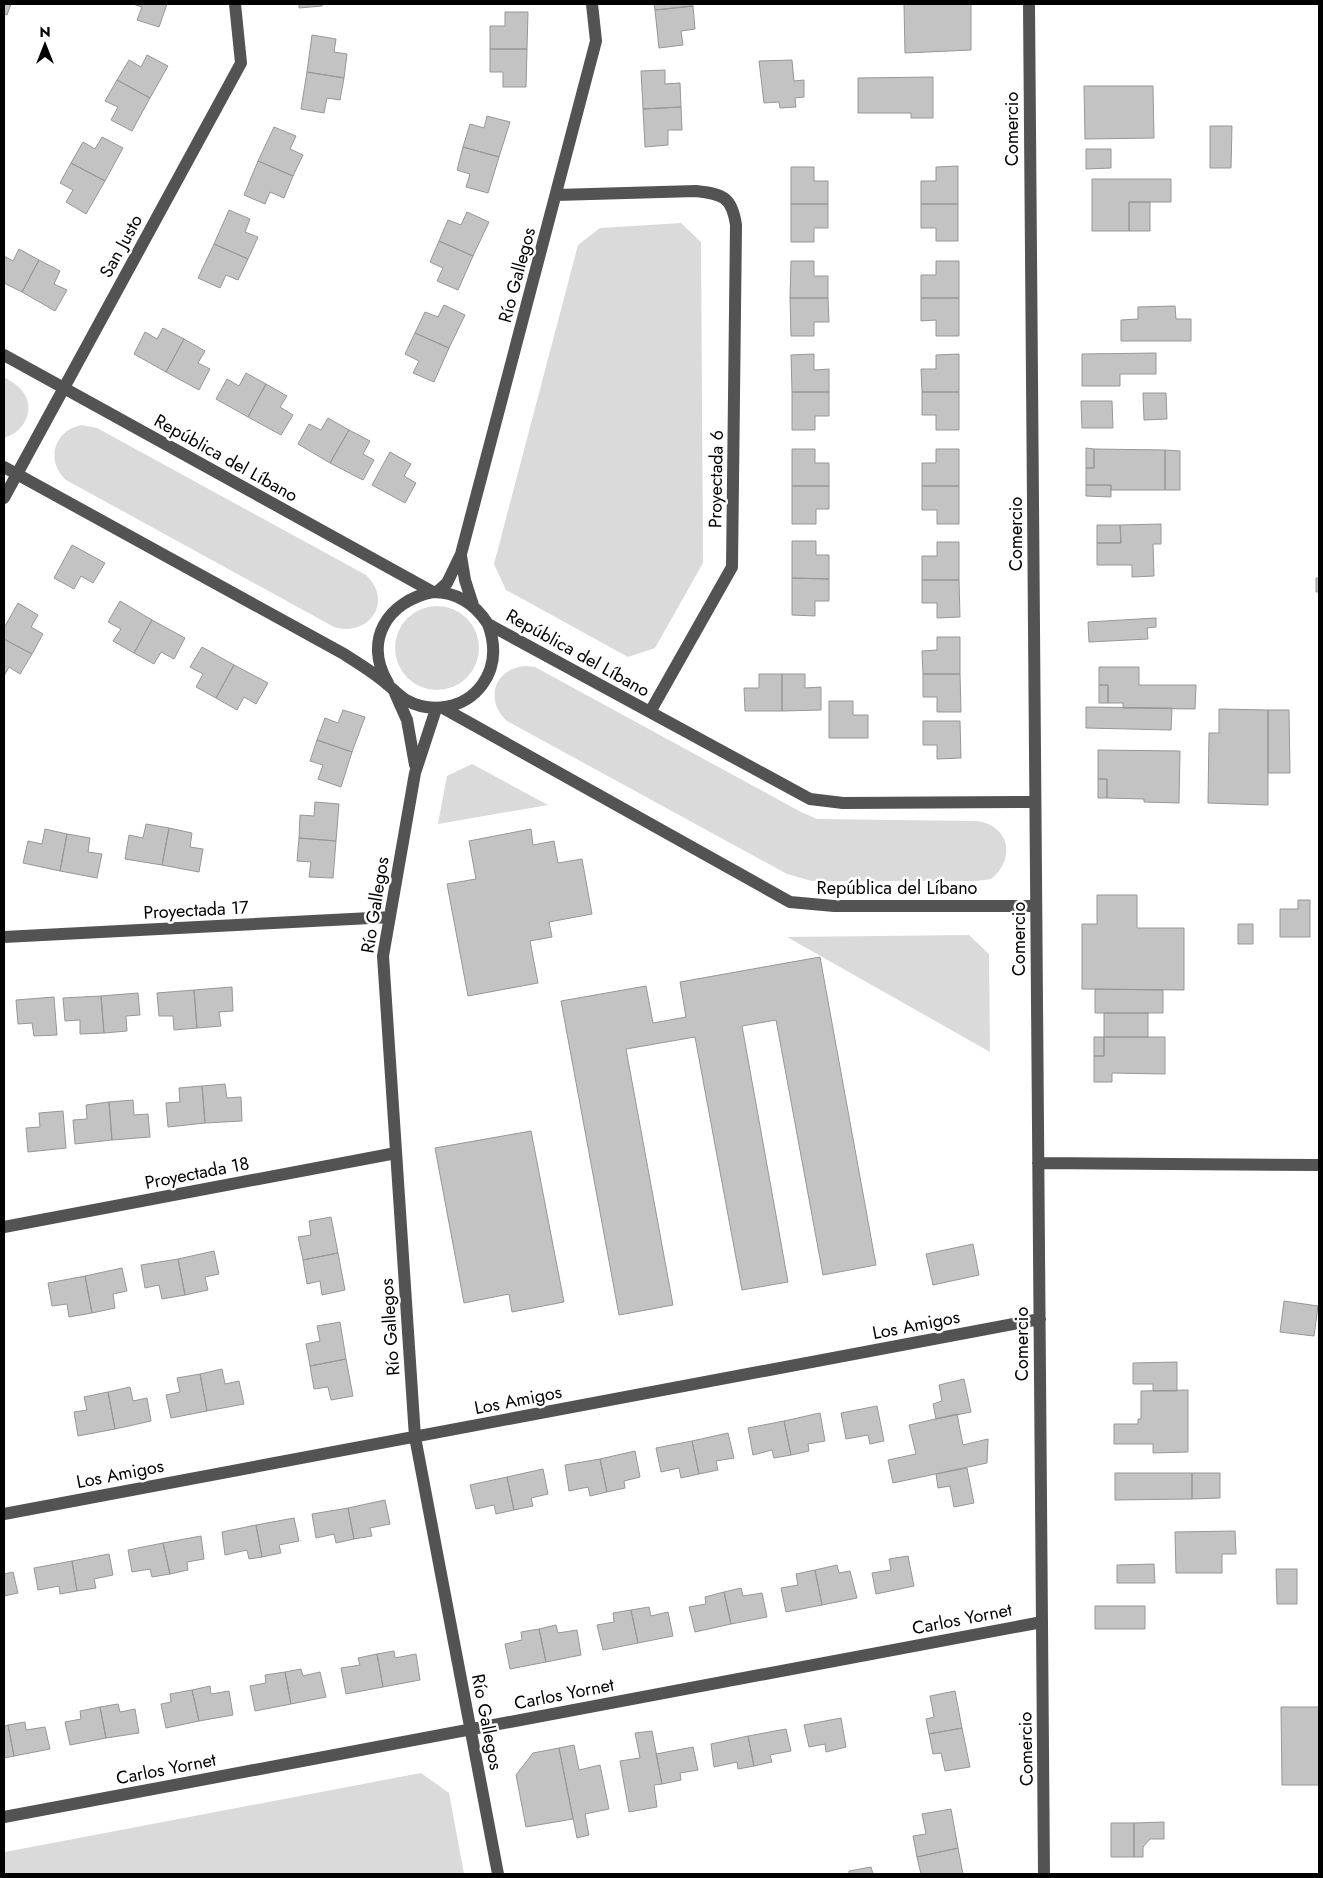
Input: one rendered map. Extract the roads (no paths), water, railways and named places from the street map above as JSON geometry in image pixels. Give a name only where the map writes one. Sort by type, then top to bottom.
[{"type":"street","name":"San Justo","points":[[4,498],[242,63],[235,4]]},
{"type":"street","name":"Río Gallegos","points":[[415,773],[406,720],[382,673],[378,660],[380,632],[386,620],[400,604],[419,594],[435,592],[447,582],[461,554],[596,41],[592,4]]},
{"type":"street","name":"Comercio","points":[[1029,4],[1044,1874]]},
{"type":"street","name":"Proyectada 6","points":[[556,196],[711,192],[725,198],[734,208],[736,225],[732,567],[650,712]]},
{"type":"street","name":"República del Líbano","points":[[4,355],[435,592],[462,598],[473,606],[488,624],[810,799],[843,803],[1035,802]]},
{"type":"street","name":"República del Líbano","points":[[4,467],[344,654],[405,700],[420,706],[439,708],[790,902],[834,906],[1036,906]]},
{"type":"street","name":"Río Gallegos","points":[[461,554],[464,580],[473,606]]},
{"type":"street","points":[[439,708],[469,698],[488,677],[494,651],[488,624]]},
{"type":"street","name":"Río Gallegos","points":[[439,708],[415,773],[383,956],[416,1437],[498,1874]]},
{"type":"street","name":"Proyectada 17","points":[[4,937],[390,918]]},
{"type":"street","name":"Proyectada 18","points":[[4,1227],[396,1154]]},
{"type":"street","points":[[1038,1163],[1319,1165]]},
{"type":"street","name":"Los Amigos","points":[[4,1514],[1040,1319]]},
{"type":"street","name":"Carlos Yornet","points":[[4,1818],[1042,1622]]}]
